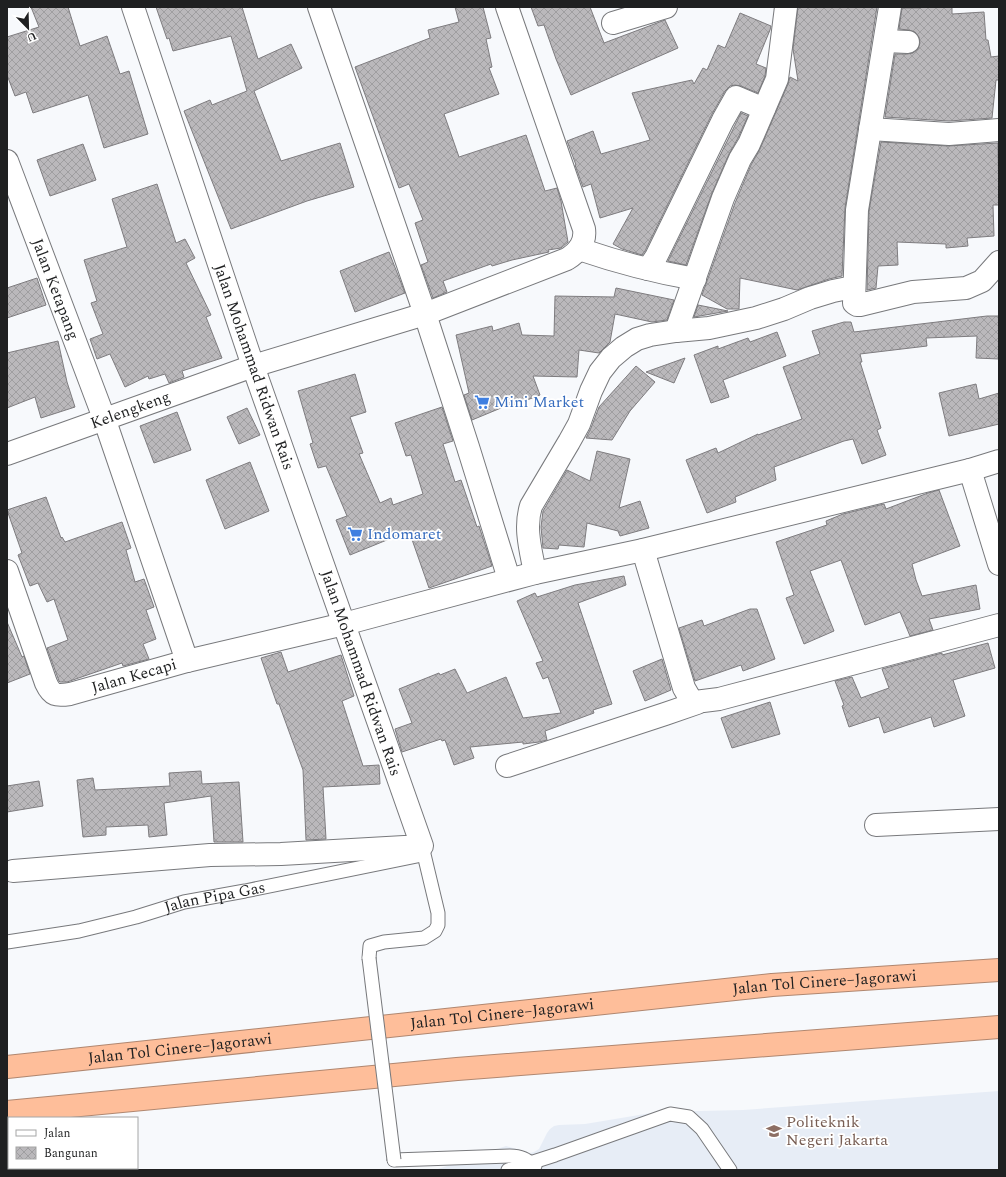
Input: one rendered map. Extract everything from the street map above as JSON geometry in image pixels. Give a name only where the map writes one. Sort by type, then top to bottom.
[{"type":"highway","name":"Jalan Tol Cinere–Jagorawi","points":[[7,1067],[772,985],[999,970]]},
{"type":"highway","points":[[7,1112],[457,1069],[999,1028]]},
{"type":"street","name":"Jalan Mohammad Ridwan Rais","points":[[133,7],[253,366],[423,850]]},
{"type":"street","points":[[319,7],[425,314],[509,579]]},
{"type":"street","points":[[507,7],[584,230],[584,242],[579,249],[602,257],[695,280]]},
{"type":"street","points":[[613,23],[666,7]]},
{"type":"street","points":[[676,330],[723,198],[764,109],[776,79],[786,7]]},
{"type":"street","points":[[890,7],[856,210],[853,300],[856,305],[913,292],[938,289],[962,289],[982,281],[999,262]]},
{"type":"street","points":[[885,41],[908,42]]},
{"type":"street","points":[[648,269],[656,257],[722,120],[736,98],[764,109]]},
{"type":"street","points":[[870,129],[949,134],[999,130]]},
{"type":"street","name":"Jalan Ketapang","points":[[7,161],[104,418]]},
{"type":"street","name":"Kelengkeng","points":[[7,454],[104,418],[253,366],[425,314],[567,259],[579,249]]},
{"type":"street","points":[[535,573],[528,533],[528,516],[531,506],[579,424],[591,391],[600,372],[611,358],[637,339],[676,330],[709,328],[756,318],[825,293],[853,287]]},
{"type":"street","name":"Jalan Kecapi","points":[[7,571],[46,683],[49,690],[53,694],[59,696],[70,694],[187,662],[104,418]]},
{"type":"street","points":[[187,662],[344,624],[509,579],[643,550],[970,470],[999,461]]},
{"type":"street","points":[[970,470],[999,564]]},
{"type":"street","points":[[643,550],[684,688],[691,700],[697,703]]},
{"type":"street","points":[[507,766],[697,703],[999,625]]},
{"type":"street","points":[[876,825],[999,819]]},
{"type":"street","name":"Jalan Pipa Gas","points":[[13,871],[210,855],[423,850]]},
{"type":"lane","name":"Jalan Pipa Gas","points":[[7,942],[79,931],[136,917],[184,902],[245,891],[423,850]]},
{"type":"lane","name":"Jalan Mohammad Ridwan Rais","points":[[423,850],[438,913],[438,924],[435,931],[424,938],[384,942],[370,946],[369,958],[394,1160],[514,1156],[526,1158],[536,1167]]},
{"type":"lane","points":[[508,1170],[536,1167],[670,1114],[689,1117],[702,1129],[730,1170]]},
{"type":"shaded area","name":"Politeknik Negeri Jakarta","points":[[999,1091],[999,1170],[435,1170],[506,1146],[530,1153],[534,1152],[539,1149],[550,1129],[559,1125],[585,1124],[657,1112],[743,1110]]},
{"type":"building","points":[[31,7],[68,7],[80,46],[107,36],[120,74],[129,71],[148,134],[104,148],[88,95],[33,113],[26,92],[15,96],[7,75],[7,37],[39,27]]},
{"type":"building","points":[[156,7],[242,7],[258,59],[291,44],[302,68],[254,91],[281,161],[340,143],[354,187],[307,201],[231,229],[184,111],[210,100],[212,105],[247,91],[231,36],[173,51],[169,38],[167,39]]},
{"type":"building","points":[[455,7],[483,7],[491,38],[486,39],[492,67],[489,68],[499,94],[444,114],[459,157],[526,135],[545,191],[557,188],[561,201],[568,242],[561,248],[548,250],[549,252],[492,266],[491,264],[443,281],[447,292],[433,298],[421,265],[428,262],[415,223],[423,220],[409,184],[399,188],[355,67],[430,38],[428,30],[459,22]]},
{"type":"building","points":[[531,7],[590,7],[604,43],[665,20],[678,48],[571,95],[544,25],[538,26]]},
{"type":"building","points":[[798,7],[877,7],[845,208],[842,276],[797,290],[740,278],[739,309],[727,309],[702,295],[735,203],[751,165],[760,149],[790,77],[798,81],[793,49]]},
{"type":"building","points":[[952,7],[952,14],[984,12],[986,40],[988,40],[991,57],[999,56],[999,80],[996,80],[992,118],[949,121],[885,117],[895,54],[913,53],[918,49],[920,43],[919,37],[915,32],[899,29],[902,8]]},
{"type":"building","points":[[740,13],[771,26],[756,64],[766,68],[765,76],[758,93],[735,85],[730,86],[725,91],[712,114],[645,251],[642,255],[622,249],[613,244],[633,208],[600,218],[591,184],[583,187],[567,141],[593,131],[601,154],[650,140],[632,93],[692,80],[694,84],[703,68],[707,70],[718,45],[725,48]]},
{"type":"building","points":[[741,113],[748,116],[712,193],[686,265],[668,261]]},
{"type":"building","points":[[881,142],[948,146],[998,143],[999,205],[993,205],[994,236],[967,238],[968,246],[946,248],[946,244],[897,242],[898,265],[878,266],[876,288],[867,290],[869,211]]},
{"type":"building","points":[[83,144],[96,180],[50,196],[37,160]]},
{"type":"building","points":[[157,184],[176,243],[185,239],[195,258],[186,263],[211,315],[206,317],[222,358],[182,371],[184,377],[169,383],[165,374],[149,379],[148,376],[125,387],[110,354],[97,359],[90,339],[103,334],[91,303],[97,301],[84,260],[127,247],[112,199]]},
{"type":"building","points":[[389,252],[405,293],[355,312],[340,271]]},
{"type":"building","points":[[37,278],[46,305],[7,318],[7,288]]},
{"type":"building","points":[[616,288],[674,300],[667,320],[652,322],[615,314],[610,342],[599,353],[579,350],[577,377],[533,376],[540,395],[514,405],[513,403],[472,420],[464,395],[469,393],[456,335],[492,326],[493,331],[519,323],[522,335],[554,336],[555,296],[614,297]]},
{"type":"building","points":[[698,305],[728,311],[694,317]]},
{"type":"building","points":[[987,316],[999,316],[999,359],[976,358],[977,336],[926,338],[927,346],[860,354],[862,362],[860,362],[881,428],[877,430],[886,455],[862,464],[853,439],[844,441],[774,467],[776,480],[735,497],[736,502],[707,513],[686,460],[716,448],[718,453],[758,434],[802,419],[783,367],[820,354],[812,331],[844,322],[851,322],[854,332]]},
{"type":"building","points":[[777,332],[786,356],[723,380],[729,397],[711,403],[694,355],[718,346],[718,349],[748,338],[750,342]]},
{"type":"building","points":[[58,341],[67,382],[75,407],[41,418],[35,397],[7,408],[7,353]]},
{"type":"building","points":[[685,358],[674,383],[646,372]]},
{"type":"building","points":[[636,366],[655,382],[630,411],[612,440],[586,438],[599,407]]},
{"type":"building","points":[[355,374],[366,412],[350,417],[363,453],[359,454],[380,503],[391,498],[393,505],[423,494],[411,455],[406,456],[395,423],[442,407],[453,441],[443,444],[455,482],[461,480],[477,527],[479,526],[492,566],[429,588],[409,531],[350,555],[336,520],[347,516],[326,466],[318,468],[310,444],[313,443],[298,391]]},
{"type":"building","points":[[976,384],[979,399],[999,393],[999,424],[949,436],[939,393]]},
{"type":"building","points":[[247,408],[260,435],[239,444],[227,417]]},
{"type":"building","points":[[177,412],[191,450],[154,463],[140,426]]},
{"type":"building","points":[[597,451],[630,459],[619,508],[640,501],[649,528],[620,536],[618,531],[587,523],[584,547],[559,545],[558,549],[543,548],[541,527],[543,511],[567,470],[590,481]]},
{"type":"building","points":[[250,462],[269,511],[225,529],[206,480]]},
{"type":"building","points":[[939,490],[960,546],[912,564],[916,580],[922,596],[976,585],[980,609],[929,619],[933,630],[910,636],[900,612],[865,625],[841,560],[810,571],[834,631],[804,644],[786,598],[794,595],[776,542],[827,525],[826,521],[843,514],[884,504],[886,509]]},
{"type":"building","points":[[46,497],[61,538],[62,537],[65,542],[122,522],[131,548],[126,550],[135,582],[144,579],[154,607],[146,610],[156,639],[143,644],[149,659],[123,666],[122,663],[67,682],[59,681],[47,648],[68,640],[54,599],[47,602],[38,583],[30,586],[18,555],[22,553],[7,510]]},
{"type":"building","points":[[624,576],[626,585],[578,603],[612,704],[593,710],[594,713],[545,731],[547,740],[523,744],[523,742],[470,747],[474,758],[454,765],[445,740],[442,741],[441,739],[402,752],[395,729],[412,723],[399,689],[439,673],[440,675],[455,669],[467,693],[506,677],[523,718],[561,713],[548,677],[543,679],[536,663],[543,661],[517,601],[535,593],[537,597],[575,585]]},
{"type":"building","points":[[750,609],[757,609],[775,659],[743,671],[741,665],[695,681],[679,628],[702,620],[704,626]]},
{"type":"building","points":[[7,622],[22,657],[24,656],[30,674],[7,683]]},
{"type":"building","points":[[988,643],[995,668],[953,680],[965,716],[934,727],[931,717],[884,733],[879,717],[849,727],[842,706],[844,705],[835,681],[852,677],[861,698],[889,688],[882,669],[942,653],[942,655]]},
{"type":"building","points":[[281,652],[288,672],[341,655],[354,696],[342,701],[363,766],[379,765],[380,784],[323,787],[326,839],[306,840],[303,770],[261,658]]},
{"type":"building","points":[[662,659],[671,690],[645,701],[633,671]]},
{"type":"building","points":[[770,702],[780,734],[732,748],[721,718]]},
{"type":"building","points":[[201,771],[202,784],[239,782],[243,842],[214,842],[211,796],[164,803],[167,835],[149,837],[148,825],[106,827],[106,835],[83,837],[77,780],[93,778],[95,790],[170,786],[169,773]]},
{"type":"building","points":[[39,781],[43,806],[7,812],[7,786]]},
{"type":"place","name":"Mini Market","points":[[482,402]]},
{"type":"place","name":"Indomaret","points":[[355,534]]},
{"type":"place","name":"Politeknik Negeri Jakarta","points":[[774,1131]]}]
